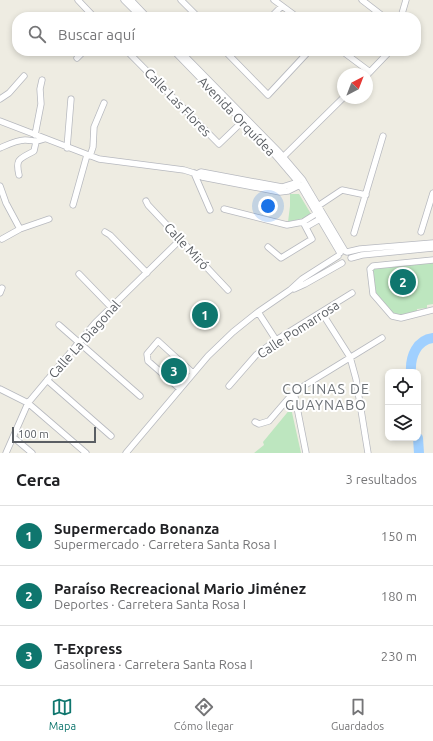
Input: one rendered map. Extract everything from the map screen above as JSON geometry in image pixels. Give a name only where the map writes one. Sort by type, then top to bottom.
[{"type":"street","points":[[78,0],[89,12]]},
{"type":"street","points":[[124,0],[136,12]]},
{"type":"street","points":[[130,0],[142,12]]},
{"type":"street","points":[[181,0],[193,12]]},
{"type":"street","points":[[274,0],[290,12]]},
{"type":"street","points":[[362,0],[378,12]]},
{"type":"street","points":[[403,12],[406,0]]},
{"type":"street","points":[[276,12],[282,6]]},
{"type":"street","name":"Calle Las Flores","points":[[133,56],[219,144],[244,120]]},
{"type":"street","name":"Avenida Orquídea","points":[[181,56],[282,159],[301,182],[318,206],[343,253]]},
{"type":"street","points":[[230,56],[268,95],[304,56]]},
{"type":"street","points":[[348,56],[361,68]]},
{"type":"street","points":[[373,69],[385,56]]},
{"type":"street","points":[[0,99],[9,93],[24,76]]},
{"type":"street","points":[[35,135],[41,104],[40,89],[42,80]]},
{"type":"street","points":[[67,148],[71,99]]},
{"type":"street","points":[[73,205],[88,155],[93,147],[94,127],[104,103]]},
{"type":"street","points":[[282,159],[337,104]]},
{"type":"street","points":[[0,121],[99,159],[177,169],[195,173],[202,177],[283,192],[301,182]]},
{"type":"street","points":[[354,233],[383,136]]},
{"type":"street","points":[[0,148],[25,140],[36,142],[44,139]]},
{"type":"street","points":[[19,175],[18,160],[34,151],[36,142]]},
{"type":"street","points":[[195,173],[210,210]]},
{"type":"street","name":"Avenida Orquídea","points":[[301,182],[319,216],[343,253]]},
{"type":"street","points":[[0,186],[6,203],[20,229]]},
{"type":"street","points":[[318,206],[342,190],[366,196]]},
{"type":"street","points":[[421,232],[432,203],[433,193]]},
{"type":"street","name":"Calle Miró","points":[[146,201],[148,205],[228,290]]},
{"type":"street","points":[[224,209],[287,225],[304,224],[319,216]]},
{"type":"street","points":[[2,239],[20,229],[49,219]]},
{"type":"street","points":[[268,247],[281,258],[312,239],[304,224]]},
{"type":"street","points":[[105,232],[110,235],[147,273]]},
{"type":"street","name":"Calle La Diagonal","points":[[6,453],[28,403],[95,323],[181,239]]},
{"type":"street","points":[[126,453],[193,373],[232,332],[290,290],[302,279],[343,253],[360,249],[433,242]]},
{"type":"street","points":[[290,290],[305,284],[342,263],[347,263],[351,258],[362,255],[433,248]]},
{"type":"street","points":[[343,253],[350,255],[351,258]]},
{"type":"street","points":[[342,263],[339,260],[343,253]]},
{"type":"street","points":[[433,260],[373,266],[370,269],[374,297],[392,316],[401,318],[433,310]]},
{"type":"street","points":[[79,274],[111,307]]},
{"type":"street","name":"Calle Pomarrosa","points":[[230,386],[256,355],[276,340],[322,313],[352,293]]},
{"type":"street","points":[[258,312],[276,340]]},
{"type":"street","points":[[322,313],[350,357],[356,379],[368,453]]},
{"type":"street","points":[[59,325],[140,396]]},
{"type":"street","points":[[255,422],[259,424],[269,421],[294,392],[382,338]]},
{"type":"street","points":[[180,389],[148,361],[147,354],[158,341],[193,373]]},
{"type":"street","points":[[47,380],[111,436]]},
{"type":"street","points":[[0,389],[28,403],[86,453]]},
{"type":"street","points":[[294,392],[306,453]]},
{"type":"street","points":[[13,437],[32,453]]},
{"type":"green space","points":[[290,194],[299,194],[311,214],[304,218],[288,222]]},
{"type":"green space","points":[[433,261],[433,304],[427,305],[427,308],[417,309],[417,311],[405,315],[396,316],[375,296],[372,269]]},
{"type":"green space","points":[[291,408],[301,453],[254,453],[264,445],[263,442]]},
{"type":"waterway","points":[[411,369],[413,355],[419,345],[427,339],[433,338]]},
{"type":"waterway","points":[[418,441],[419,453]]},
{"type":"tunnel","points":[[164,375],[178,359]]},
{"type":"place","name":"Paraíso Recreacional Mario Jiménez","points":[[403,282]]},
{"type":"place","name":"Supermercado Bonanza","points":[[205,315]]},
{"type":"place","name":"T-Express","points":[[174,371]]},
{"type":"district","name":"COLINAS DE GUAYNABO","points":[[326,398]]}]
